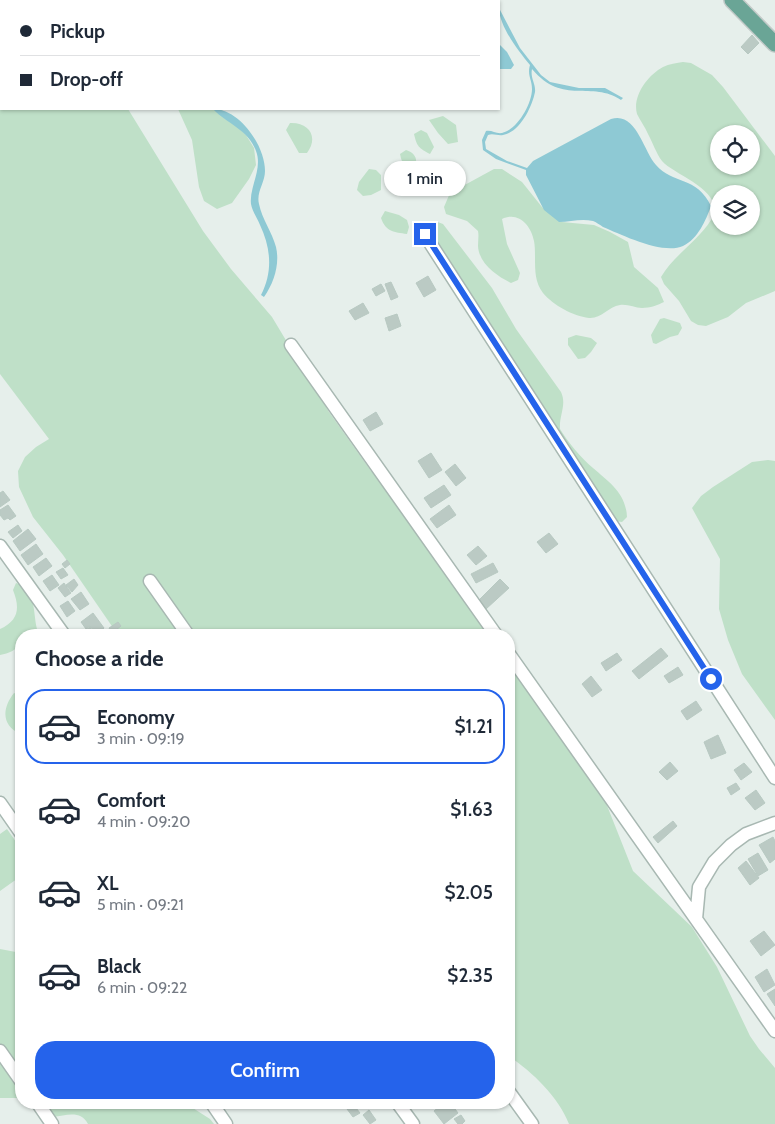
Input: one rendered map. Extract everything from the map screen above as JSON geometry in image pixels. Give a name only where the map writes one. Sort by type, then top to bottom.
[{"type":"main road","points":[[732,0],[775,44]]},
{"type":"street","points":[[425,234],[775,778]]},
{"type":"street","points":[[291,345],[492,629]]},
{"type":"street","points":[[0,546],[60,629]]},
{"type":"street","points":[[150,581],[184,629]]},
{"type":"street","points":[[515,663],[775,1031]]},
{"type":"street","points":[[0,803],[15,824]]},
{"type":"street","points":[[696,919],[699,887],[714,862],[731,845],[746,834],[775,823]]},
{"type":"street","points":[[0,1051],[15,1072]]},
{"type":"street","points":[[515,1100],[532,1124]]},
{"type":"street","points":[[42,1109],[52,1124]]},
{"type":"street","points":[[216,1109],[226,1124]]},
{"type":"street","points":[[403,1109],[413,1124]]},
{"type":"green space","points":[[691,63],[712,75],[752,125],[710,125],[710,175],[760,175],[760,136],[775,156],[775,291],[746,303],[728,317],[706,326],[698,325],[691,321],[661,277],[672,262],[710,221],[710,235],[760,235],[760,185],[710,185],[710,198],[698,185],[662,161],[637,114],[636,107],[642,87],[652,75],[670,64]]},
{"type":"green space","points":[[0,110],[129,110],[203,231],[231,269],[272,317],[329,412],[371,471],[394,490],[492,629],[114,629],[63,555],[33,517],[19,487],[18,471],[25,457],[49,439],[0,374]]},
{"type":"green space","points":[[178,110],[222,110],[246,135],[254,148],[256,165],[249,179],[232,203],[217,209],[204,201],[199,187],[192,140]]},
{"type":"green space","points":[[443,116],[456,125],[458,142],[448,144],[429,120]]},
{"type":"green space","points":[[290,123],[302,125],[310,132],[312,141],[307,153],[299,153],[286,130]]},
{"type":"green space","points":[[421,130],[427,133],[434,147],[430,154],[416,142],[414,134]]},
{"type":"green space","points":[[406,150],[413,154],[416,159],[413,173],[404,165],[400,154]]},
{"type":"green space","points":[[369,169],[376,170],[381,175],[381,190],[371,195],[363,196],[357,190],[359,182]]},
{"type":"green space","points":[[494,169],[502,169],[522,182],[542,207],[562,222],[594,225],[628,242],[634,267],[658,288],[664,302],[645,308],[620,305],[593,318],[576,315],[564,309],[552,302],[539,287],[532,235],[523,221],[513,217],[502,219],[507,244],[520,273],[518,280],[511,283],[500,277],[485,264],[479,252],[478,231],[467,221],[446,214],[444,207],[450,193]]},
{"type":"green space","points":[[385,211],[399,215],[407,220],[409,227],[407,234],[394,232],[385,226],[381,218]]},
{"type":"green space","points":[[435,221],[443,224],[492,288],[516,329],[561,392],[563,406],[560,429],[579,455],[611,483],[624,501],[627,517],[622,522],[615,521],[426,242],[420,227],[427,222]]},
{"type":"green space","points":[[664,318],[680,323],[682,328],[678,335],[656,344],[653,343],[651,335],[660,319]]},
{"type":"green space","points":[[576,335],[591,338],[597,343],[585,358],[578,359],[568,345],[568,338]]},
{"type":"green space","points":[[775,461],[775,720],[742,674],[728,640],[719,609],[720,559],[692,508],[701,496],[752,462]]},
{"type":"green space","points":[[16,583],[28,591],[33,603],[37,629],[15,629],[15,649],[0,655],[0,629],[11,622],[17,608],[13,590]]},
{"type":"green space","points":[[515,665],[604,798],[633,871],[692,927],[717,967],[750,1036],[775,1068],[775,1124],[569,1124],[552,1095],[515,1061]]},
{"type":"green space","points":[[15,693],[15,731],[7,721],[6,716],[7,705]]},
{"type":"green space","points":[[7,829],[15,840],[15,880],[0,891],[0,834]]},
{"type":"green space","points":[[0,949],[15,952],[15,1098],[0,1098]]},
{"type":"green space","points":[[44,1109],[194,1109],[210,1119],[214,1124],[88,1124],[82,1117],[73,1114],[53,1117]]},
{"type":"water","points":[[500,10],[520,48],[541,75],[550,82],[579,88],[605,88],[623,98],[621,100],[610,94],[566,90],[555,87],[532,69],[535,92],[524,118],[509,133],[488,135],[485,142],[486,149],[507,161],[527,168],[533,161],[611,119],[620,118],[627,121],[638,133],[656,165],[662,171],[699,190],[710,204],[707,217],[693,239],[683,246],[665,248],[631,239],[589,220],[559,222],[544,210],[526,175],[526,170],[496,159],[483,150],[482,140],[486,131],[502,133],[513,127],[523,116],[531,95],[530,65],[502,23]]},
{"type":"water","points":[[500,45],[507,52],[514,65],[511,69],[500,69]]},
{"type":"water","points":[[214,110],[233,115],[241,122],[256,140],[264,161],[265,175],[258,200],[260,210],[276,247],[277,267],[271,286],[264,297],[261,295],[269,269],[268,251],[264,234],[251,204],[258,158],[248,137]]},
{"type":"building","points":[[752,35],[759,43],[748,54],[741,47]]},
{"type":"building","points":[[428,276],[436,290],[424,297],[416,283]]},
{"type":"building","points":[[391,282],[398,297],[391,300],[385,284]]},
{"type":"building","points":[[381,284],[385,291],[376,296],[372,289]]},
{"type":"building","points":[[363,303],[369,313],[355,320],[349,311]]},
{"type":"building","points":[[397,314],[401,326],[389,331],[385,318]]},
{"type":"building","points":[[376,412],[383,424],[370,431],[363,420]]},
{"type":"building","points":[[431,453],[442,470],[429,478],[418,461]]},
{"type":"building","points":[[455,464],[466,478],[456,486],[445,472]]},
{"type":"building","points":[[444,485],[451,495],[431,508],[424,498]]},
{"type":"building","points":[[3,491],[10,500],[0,507],[0,493]]},
{"type":"building","points":[[8,505],[16,516],[10,520],[8,518],[4,520],[0,515],[0,510]]},
{"type":"building","points":[[449,505],[456,515],[437,528],[430,519]]},
{"type":"building","points":[[18,525],[22,531],[13,538],[8,532]]},
{"type":"building","points":[[28,529],[36,539],[20,551],[13,541]]},
{"type":"building","points":[[549,533],[558,544],[546,553],[537,542]]},
{"type":"building","points":[[36,544],[43,554],[28,565],[21,555]]},
{"type":"building","points":[[478,546],[487,556],[476,565],[467,555]]},
{"type":"building","points":[[46,558],[52,566],[39,576],[33,567]]},
{"type":"building","points":[[67,560],[70,564],[65,568],[62,564]]},
{"type":"building","points":[[493,563],[498,572],[476,583],[471,574]]},
{"type":"building","points":[[63,568],[68,575],[61,579],[56,572]]},
{"type":"building","points":[[52,575],[59,585],[50,591],[43,581]]},
{"type":"building","points":[[74,579],[78,585],[72,592],[66,585]]},
{"type":"building","points":[[500,579],[509,588],[486,609],[478,601]]},
{"type":"building","points":[[64,583],[71,593],[65,597],[58,588]]},
{"type":"building","points":[[81,592],[89,604],[80,610],[71,599]]},
{"type":"building","points":[[68,601],[75,611],[67,617],[60,606]]},
{"type":"building","points":[[93,613],[104,628],[93,629],[90,626],[86,629],[81,622]]},
{"type":"building","points":[[118,622],[121,626],[117,629],[109,628]]},
{"type":"building","points":[[661,648],[668,656],[639,679],[632,671]]},
{"type":"building","points":[[617,653],[622,660],[606,671],[601,663]]},
{"type":"building","points":[[678,667],[683,675],[669,683],[664,676]]},
{"type":"building","points":[[591,676],[602,690],[592,697],[582,684]]},
{"type":"building","points":[[696,701],[702,710],[687,720],[681,711]]},
{"type":"building","points":[[718,735],[726,753],[711,759],[704,742]]},
{"type":"building","points":[[670,762],[678,771],[667,780],[659,772]]},
{"type":"building","points":[[744,763],[752,772],[741,780],[734,770]]},
{"type":"building","points":[[736,783],[740,789],[731,795],[727,788]]},
{"type":"building","points":[[756,790],[765,803],[755,810],[745,798]]},
{"type":"building","points":[[673,821],[677,826],[658,843],[653,837]]},
{"type":"building","points":[[773,837],[775,841],[775,859],[770,863],[759,845]]},
{"type":"building","points":[[758,853],[768,870],[758,876],[748,859]]},
{"type":"building","points":[[746,861],[759,878],[750,885],[738,868]]},
{"type":"building","points":[[764,931],[775,945],[761,956],[750,941]]},
{"type":"building","points":[[767,969],[775,985],[764,992],[755,977]]},
{"type":"building","points":[[775,989],[775,1006],[767,994]]},
{"type":"building","points":[[347,1109],[357,1109],[360,1113],[353,1117]]},
{"type":"building","points":[[436,1109],[455,1109],[458,1113],[444,1124],[434,1111]]},
{"type":"building","points":[[369,1110],[376,1120],[370,1124],[363,1115]]},
{"type":"building","points":[[461,1115],[465,1121],[462,1124],[458,1124],[454,1119]]},
{"type":"route","points":[[425,234],[711,679]]}]
